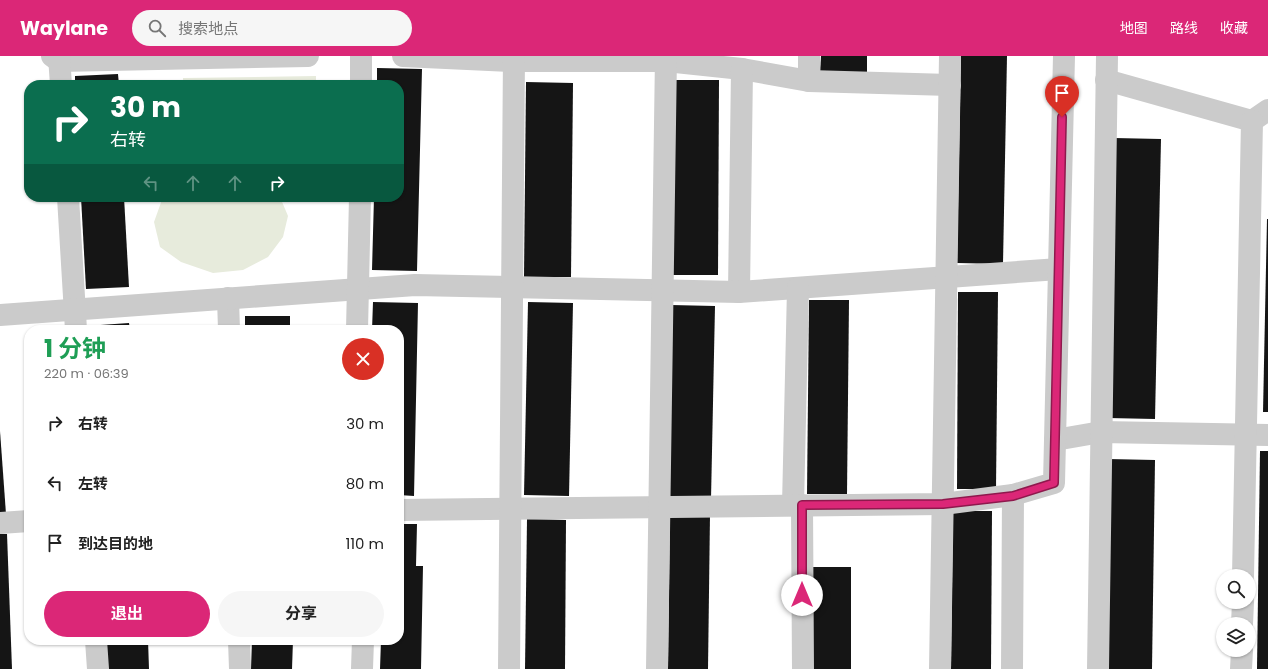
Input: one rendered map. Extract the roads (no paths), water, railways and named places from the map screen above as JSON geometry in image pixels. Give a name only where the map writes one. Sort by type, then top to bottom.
[{"type":"street","points":[[60,80],[57,58],[308,56]]},
{"type":"street","points":[[361,56],[361,80]]},
{"type":"street","points":[[403,56],[666,58],[742,69],[809,81],[950,85]]},
{"type":"street","points":[[809,56],[809,81]]},
{"type":"street","points":[[940,669],[950,56]]},
{"type":"street","points":[[404,510],[943,504],[1013,496],[1054,483],[1064,56]]},
{"type":"street","points":[[1098,669],[1107,56]]},
{"type":"street","points":[[509,669],[514,58]]},
{"type":"street","points":[[657,669],[666,58]]},
{"type":"street","points":[[739,292],[742,69]]},
{"type":"street","points":[[1106,80],[1260,116],[1246,435],[1243,569]]},
{"type":"street","points":[[68,202],[75,320]]},
{"type":"street","points":[[357,325],[360,202]]},
{"type":"street","points":[[0,315],[75,320],[228,298],[414,285],[739,292],[1059,269]]},
{"type":"street","points":[[798,288],[798,505],[803,669]]},
{"type":"street","points":[[228,298],[229,325]]},
{"type":"street","points":[[1055,440],[1101,432],[1268,435]]},
{"type":"street","points":[[1012,669],[1013,496]]},
{"type":"street","points":[[0,523],[24,521]]},
{"type":"street","points":[[96,645],[98,669]]},
{"type":"street","points":[[239,645],[240,669]]},
{"type":"street","points":[[362,669],[363,645]]},
{"type":"street","points":[[1241,669],[1242,657]]}]
